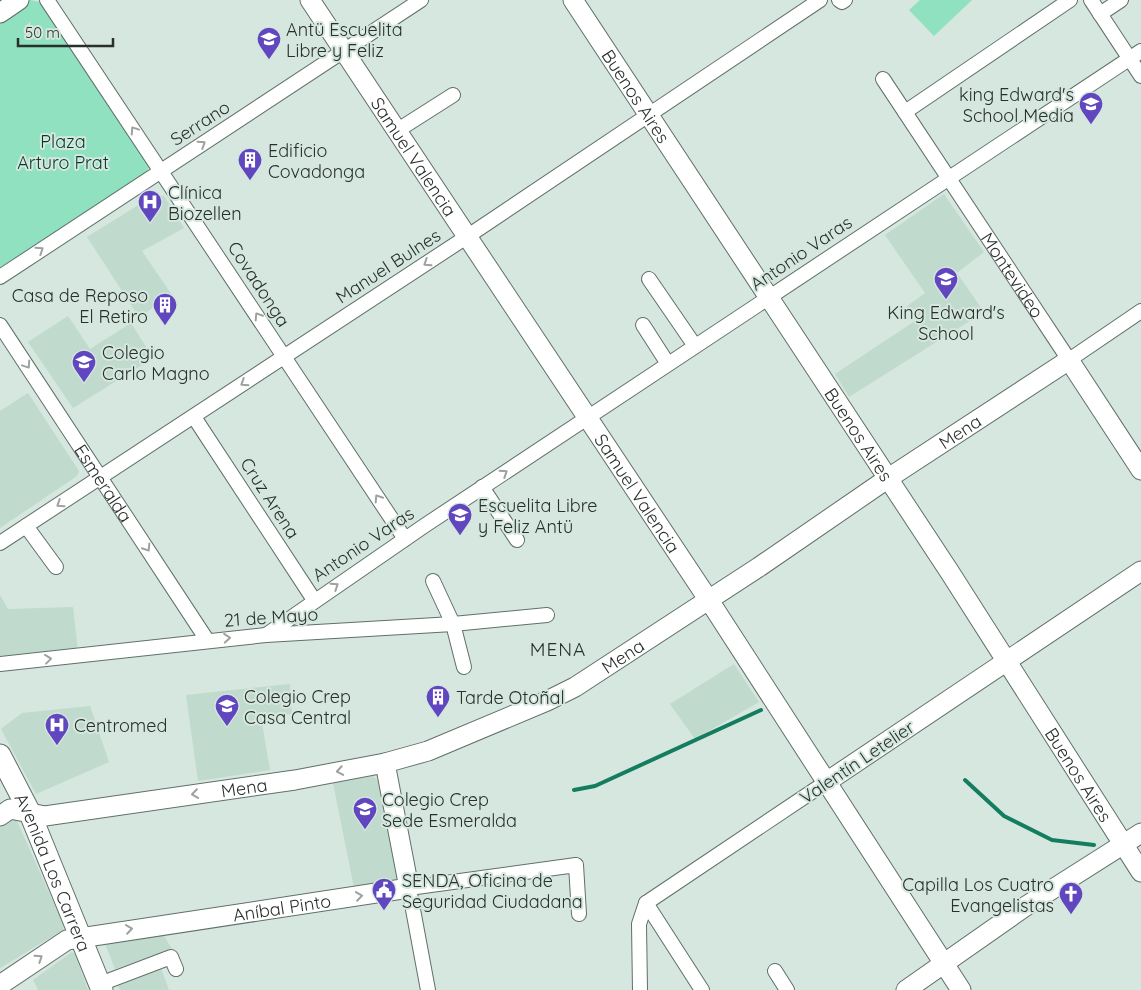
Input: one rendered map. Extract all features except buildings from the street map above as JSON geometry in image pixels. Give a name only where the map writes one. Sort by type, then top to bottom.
[{"type":"main road","name":"Avenida Los Carrera","points":[[0,755],[29,811],[101,987]]},
{"type":"street","points":[[0,13],[19,0]]},
{"type":"street","name":"Covadonga","points":[[48,0],[405,538]]},
{"type":"street","name":"Samuel Valencia","points":[[310,0],[828,781],[962,990]]},
{"type":"street","name":"Serrano","points":[[0,277],[421,0]]},
{"type":"street","name":"Buenos Aires","points":[[573,0],[887,479],[1141,872]]},
{"type":"street","name":"Manuel Bulnes","points":[[0,542],[285,357],[820,0]]},
{"type":"street","points":[[838,0],[842,2],[845,0]]},
{"type":"street","points":[[905,112],[1070,0]]},
{"type":"street","points":[[1091,0],[1100,14],[1135,55],[1141,76]]},
{"type":"street","points":[[1100,14],[1121,0]]},
{"type":"street","name":"Antonio Varas","points":[[266,635],[405,538],[588,418],[947,177],[1135,55]]},
{"type":"street","name":"Montevideo","points":[[883,79],[1141,470]]},
{"type":"street","points":[[398,130],[453,94]]},
{"type":"street","points":[[649,279],[695,346]]},
{"type":"street","name":"Mena","points":[[0,816],[10,809],[49,815],[296,780],[384,763],[428,751],[554,698],[575,687],[708,600],[1141,311]]},
{"type":"street","name":"Esmeralda","points":[[0,325],[207,640]]},
{"type":"street","points":[[643,325],[668,364]]},
{"type":"street","name":"Cruz Arena","points":[[194,417],[314,600]]},
{"type":"street","points":[[482,487],[517,540]]},
{"type":"street","points":[[26,526],[56,567]]},
{"type":"street","name":"Valentín Letelier","points":[[646,903],[1141,571]]},
{"type":"street","points":[[433,581],[453,624],[464,667]]},
{"type":"street","name":"21 de Mayo","points":[[0,664],[207,640],[453,624],[546,615]]},
{"type":"street","points":[[384,763],[428,990]]},
{"type":"street","points":[[906,990],[1026,906],[1141,833]]},
{"type":"street","name":"Aníbal Pinto","points":[[0,985],[67,940],[81,936],[576,865],[579,914]]},
{"type":"street","points":[[640,990],[639,924],[646,903]]},
{"type":"street","points":[[646,903],[702,990]]},
{"type":"street","points":[[101,987],[171,957],[176,970]]},
{"type":"street","points":[[774,971],[787,990]]},
{"type":"shaded area","points":[[156,194],[164,196],[184,228],[142,251],[172,295],[139,317],[87,237]]},
{"type":"shaded area","name":"King Edward's School","points":[[944,194],[984,252],[957,273],[984,312],[849,397],[835,374],[915,321],[906,307],[925,293],[885,235]]},
{"type":"shaded area","name":"Colegio Carlo Magno","points":[[68,316],[90,349],[131,323],[153,358],[73,408],[28,342]]},
{"type":"shaded area","points":[[28,393],[79,471],[77,476],[0,528],[0,411]]},
{"type":"shaded area","points":[[0,595],[8,609],[73,607],[78,651],[0,656]]},
{"type":"shaded area","points":[[734,664],[759,702],[695,739],[670,704]]},
{"type":"shaded area","name":"Colegio Crep Casa Central","points":[[290,684],[292,714],[261,717],[270,770],[198,781],[186,695]]},
{"type":"shaded area","name":"Centromed","points":[[90,706],[109,762],[36,794],[1,729],[22,713]]},
{"type":"shaded area","name":"Colegio Crep Sede Esmeralda","points":[[373,776],[379,782],[397,878],[394,882],[354,888],[333,783]]},
{"type":"shaded area","points":[[12,817],[16,819],[64,926],[63,930],[0,968],[0,825]]},
{"type":"shaded area","points":[[161,931],[172,949],[115,969],[104,941]]},
{"type":"shaded area","points":[[72,952],[75,954],[88,990],[38,990],[33,980]]},
{"type":"shaded area","points":[[161,968],[169,990],[120,990],[117,983]]},
{"type":"green space","name":"Plaza Arturo Prat","points":[[30,0],[40,2],[141,152],[149,167],[145,174],[0,269],[0,21]]},
{"type":"green space","points":[[920,0],[972,0],[934,36],[909,10]]},
{"type":"waterway","points":[[574,790],[595,786],[761,710]]},
{"type":"waterway","points":[[965,780],[1004,816],[1052,840],[1094,845]]},
{"type":"place","name":"Antü Escuelita Libre y Feliz","points":[[269,60]]},
{"type":"place","name":"king Edward's School Media","points":[[1091,125]]},
{"type":"place","name":"Edificio Covadonga","points":[[250,181]]},
{"type":"place","name":"Clínica Biozellen","points":[[150,223]]},
{"type":"place","name":"King Edward's School","points":[[946,300]]},
{"type":"place","name":"Casa de Reposo El Retiro","points":[[165,326]]},
{"type":"place","name":"Colegio Carlo Magno","points":[[84,383]]},
{"type":"place","name":"Escuelita Libre y Feliz Antü","points":[[460,536]]},
{"type":"place","name":"Tarde Otoñal","points":[[438,718]]},
{"type":"place","name":"Colegio Crep Casa Central","points":[[227,727]]},
{"type":"place","name":"Centromed","points":[[57,746]]},
{"type":"place","name":"Colegio Crep Sede Esmeralda","points":[[365,830]]},
{"type":"place","name":"SENDA, Oficina de Seguridad Ciudadana","points":[[384,911]]},
{"type":"place","name":"Capilla Los Cuatro Evangelistas","points":[[1071,915]]},
{"type":"district","name":"MENA","points":[[558,649]]}]
